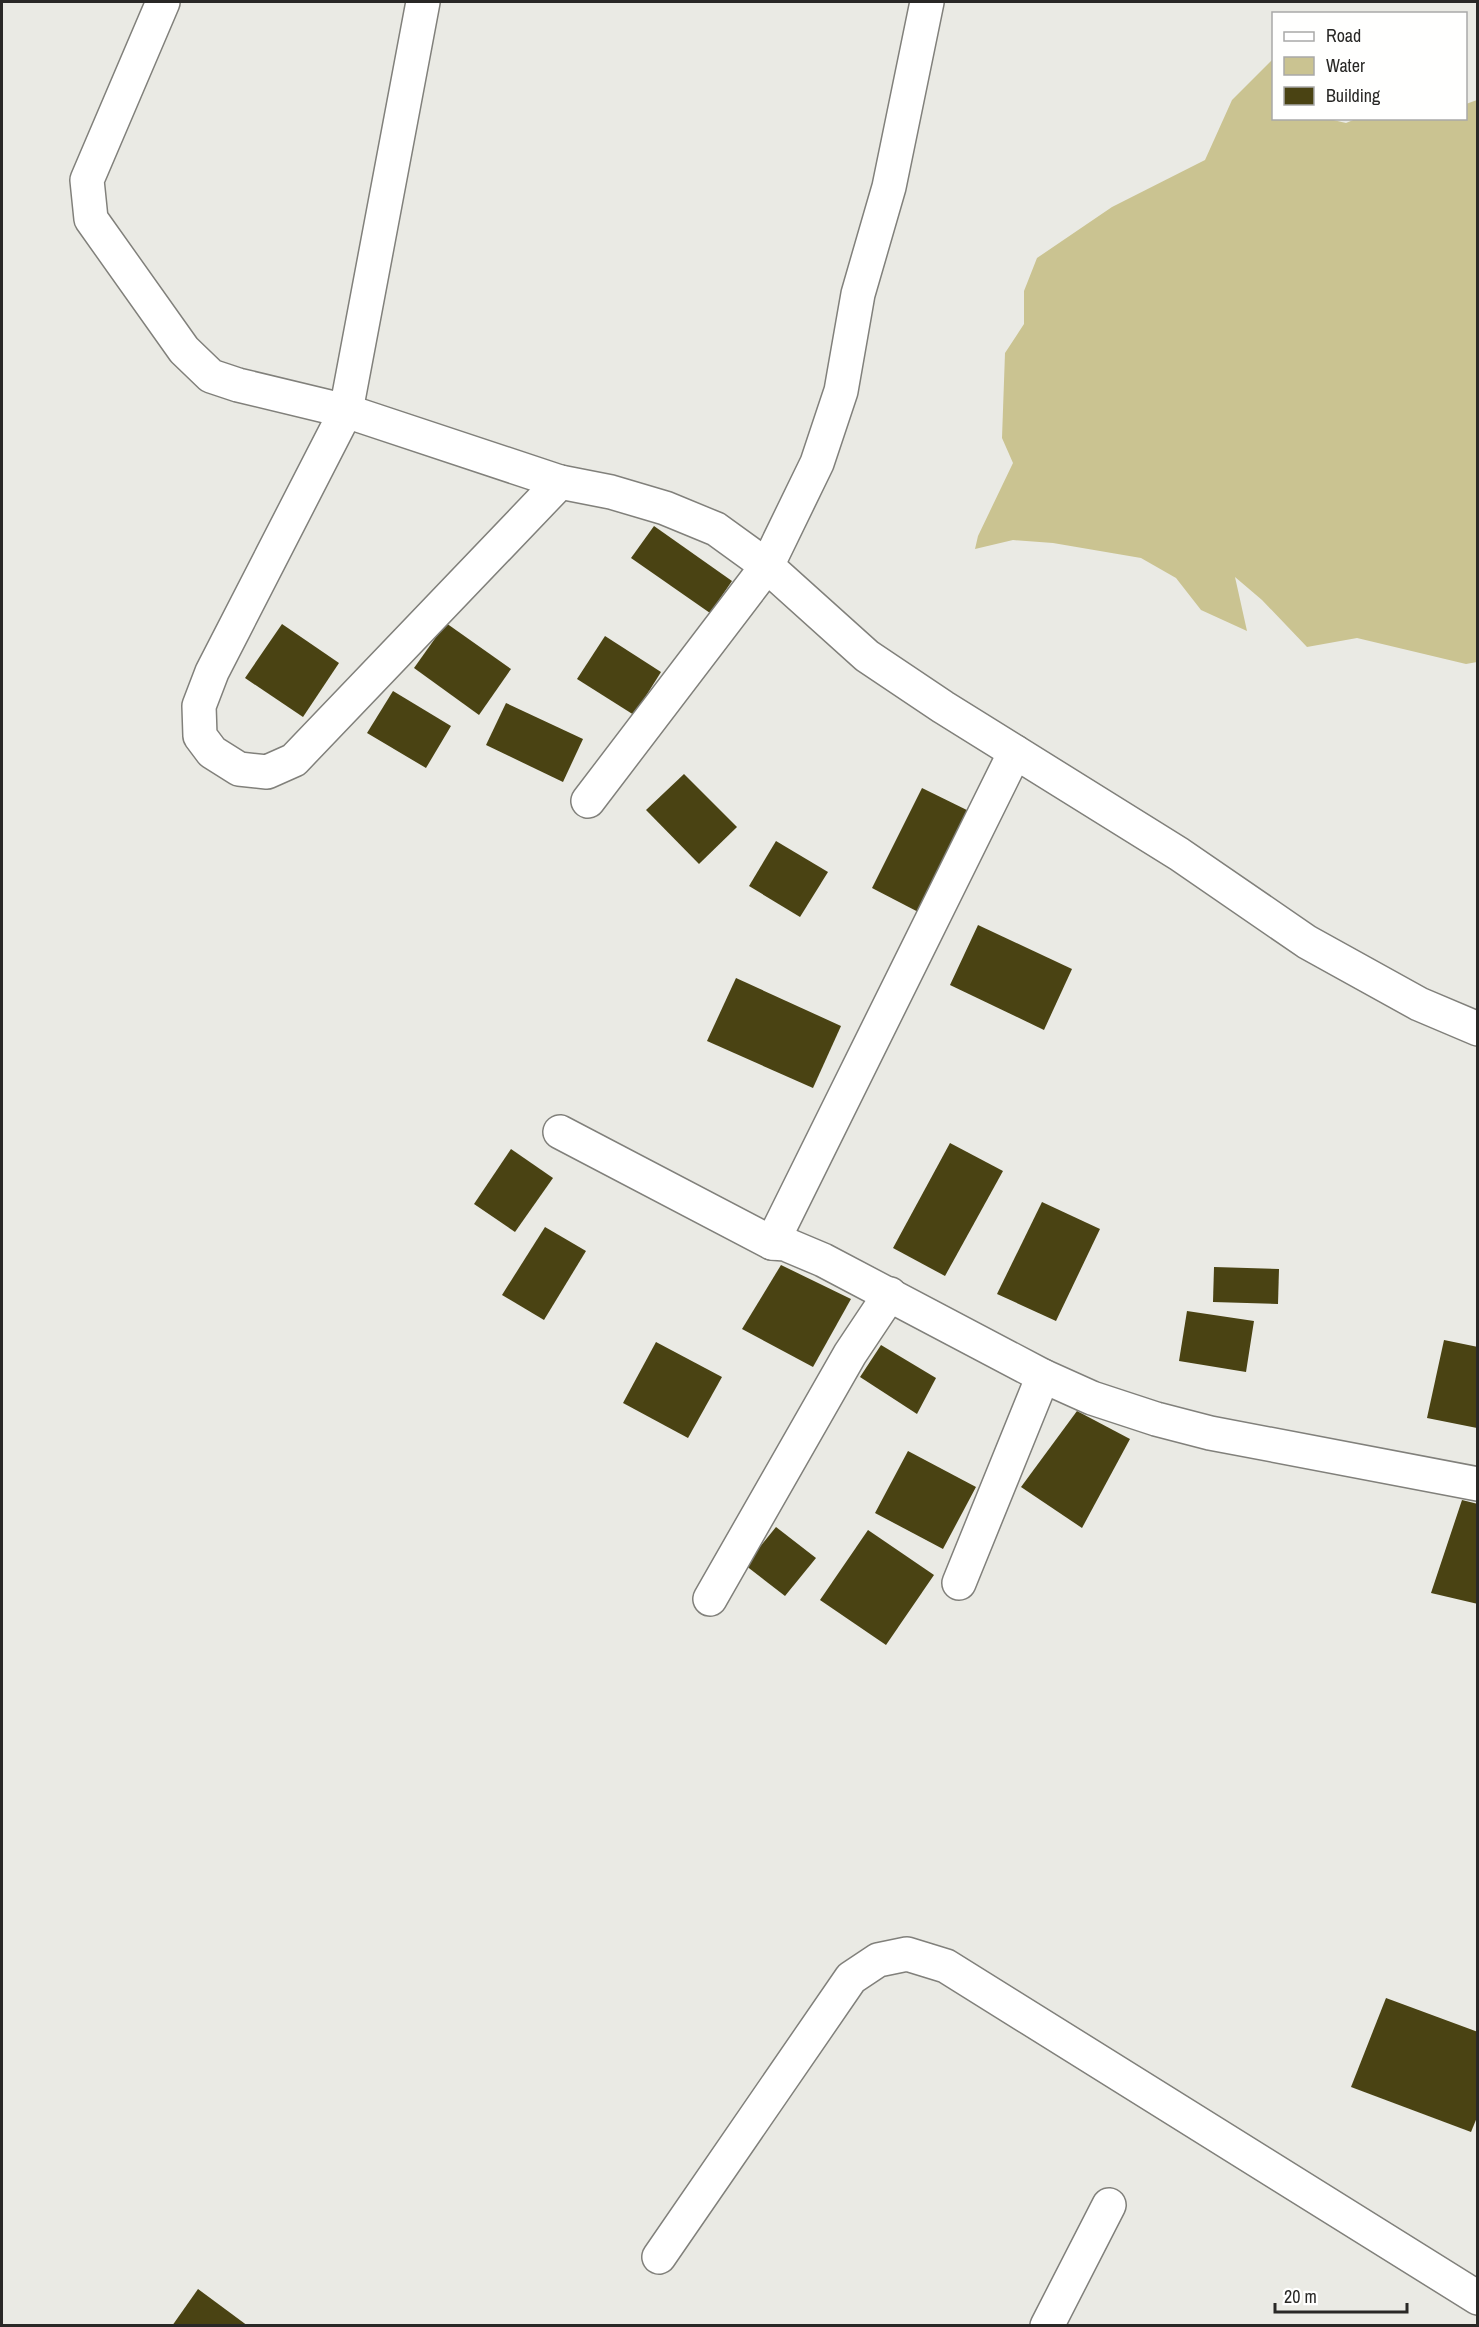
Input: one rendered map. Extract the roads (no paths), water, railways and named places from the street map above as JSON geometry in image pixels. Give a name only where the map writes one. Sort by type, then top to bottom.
[{"type":"street","points":[[163,2],[87,180],[91,219],[184,350],[211,376],[238,385],[346,411],[560,482],[611,492],[665,508],[716,529],[767,566],[867,656],[1179,854],[1307,942],[1419,1004],[1478,1029]]},
{"type":"street","points":[[423,2],[346,411],[212,672],[199,706],[200,736],[212,752],[239,769],[267,772],[294,760],[560,482]]},
{"type":"street","points":[[588,801],[767,566],[817,463],[841,390],[858,294],[889,187],[927,2]]},
{"type":"street","points":[[772,1243],[1015,752]]},
{"type":"street","points":[[560,1132],[772,1243],[785,1244],[824,1260],[1043,1376],[1092,1398],[1156,1419],[1210,1433],[1478,1484]]},
{"type":"street","points":[[710,1599],[850,1354],[890,1294]]},
{"type":"street","points":[[959,1583],[1043,1376]]},
{"type":"street","points":[[659,2257],[851,1978],[878,1960],[907,1954],[946,1966],[1478,2298]]},
{"type":"street","points":[[1047,2325],[1109,2205]]},
{"type":"water","points":[[1272,60],[1272,120],[1333,120],[1346,123],[1353,120],[1467,120],[1467,104],[1477,100],[1477,662],[1466,664],[1357,638],[1307,647],[1262,600],[1235,577],[1247,631],[1201,610],[1176,578],[1141,558],[1053,543],[1013,540],[975,549],[978,536],[1013,463],[1002,438],[1005,353],[1024,324],[1024,291],[1037,258],[1112,207],[1205,160],[1232,100]]}]
